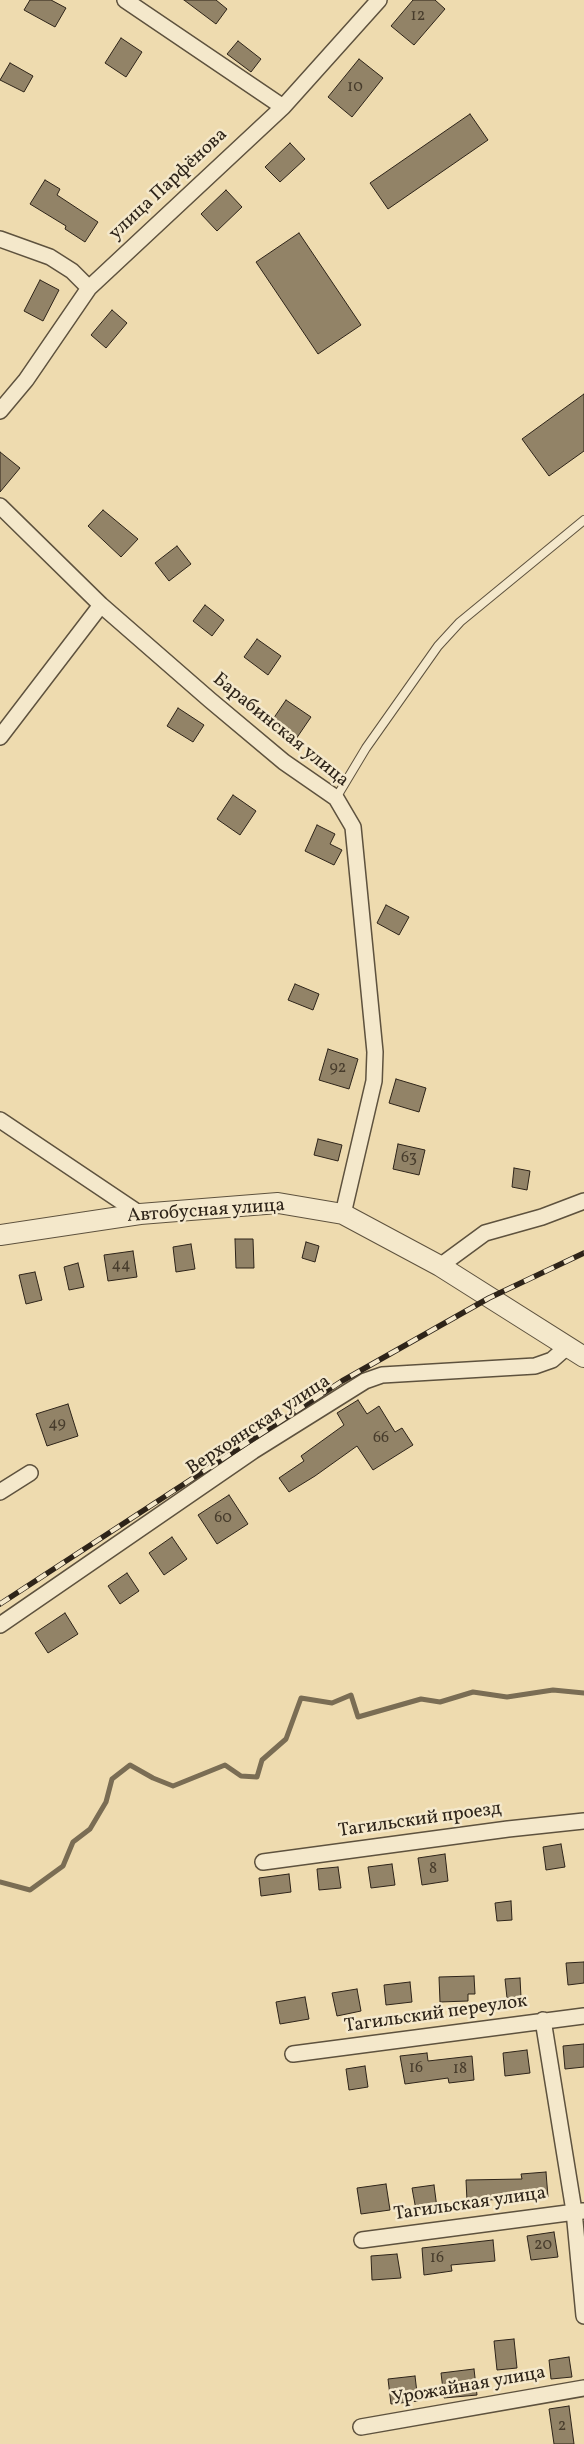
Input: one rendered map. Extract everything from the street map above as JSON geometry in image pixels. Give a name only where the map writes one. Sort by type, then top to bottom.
[{"type":"street","points":[[125,0],[283,107]]},
{"type":"street","name":"улица Парфёнова","points":[[0,411],[26,380],[89,288],[283,107],[379,0]]},
{"type":"street","points":[[0,239],[27,247],[50,257],[72,271],[89,288]]},
{"type":"street","name":"Барабинская улица","points":[[0,506],[101,605],[245,731],[336,798],[353,828],[375,1052],[374,1081],[343,1214]]},
{"type":"street","points":[[0,738],[101,605]]},
{"type":"street","points":[[0,1120],[140,1214]]},
{"type":"street","points":[[440,1266],[485,1233],[542,1217],[584,1201]]},
{"type":"street","name":"Автобусная улица","points":[[0,1235],[140,1214],[278,1203],[343,1214],[440,1266],[576,1351]]},
{"type":"street","name":"Верхоянская улица","points":[[0,1624],[253,1451],[365,1381],[382,1375],[535,1366],[576,1351]]},
{"type":"street","points":[[0,1492],[30,1474]]},
{"type":"street","name":"Тагильский проезд","points":[[263,1862],[508,1829],[584,1821]]},
{"type":"street","name":"Тагильский переулок","points":[[293,2054],[584,2016]]},
{"type":"street","points":[[543,2020],[579,2211],[584,2316]]},
{"type":"street","name":"Тагильская улица","points":[[362,2240],[579,2211]]},
{"type":"street","name":"Урожайная улица","points":[[362,2427],[584,2388]]},
{"type":"lane","points":[[336,798],[366,748],[438,646],[460,622],[584,520]]},
{"type":"building","points":[[30,0],[51,0],[66,8],[55,27],[24,10]]},
{"type":"building","points":[[184,0],[216,0],[227,9],[216,24]]},
{"type":"building","points":[[413,0],[435,0],[445,9],[414,45],[391,26]]},
{"type":"building","points":[[121,38],[142,52],[126,77],[105,63]]},
{"type":"building","points":[[238,41],[261,59],[251,72],[227,54]]},
{"type":"building","points":[[359,59],[383,78],[352,117],[328,97]]},
{"type":"building","points":[[10,63],[33,76],[24,92],[0,80]]},
{"type":"building","points":[[470,114],[488,140],[388,209],[370,183]]},
{"type":"building","points":[[290,143],[305,159],[280,182],[265,167]]},
{"type":"building","points":[[45,180],[60,189],[57,195],[98,222],[85,242],[65,229],[66,226],[30,204]]},
{"type":"building","points":[[226,190],[242,207],[217,231],[201,214]]},
{"type":"building","points":[[299,233],[361,325],[318,354],[256,262]]},
{"type":"building","points":[[40,280],[59,290],[43,321],[24,311]]},
{"type":"building","points":[[112,310],[127,323],[106,348],[91,335]]},
{"type":"building","points":[[584,394],[584,451],[549,476],[522,439]]},
{"type":"building","points":[[0,452],[20,468],[0,492]]},
{"type":"building","points":[[103,510],[138,539],[121,557],[88,526]]},
{"type":"building","points":[[177,546],[191,564],[169,581],[155,563]]},
{"type":"building","points":[[205,605],[224,620],[212,636],[193,621]]},
{"type":"building","points":[[257,639],[281,656],[268,675],[244,657]]},
{"type":"building","points":[[286,700],[311,717],[296,739],[271,722]]},
{"type":"building","points":[[178,708],[204,725],[193,742],[167,726]]},
{"type":"building","points":[[233,795],[256,811],[240,835],[217,819]]},
{"type":"building","points":[[317,825],[335,834],[330,844],[342,850],[334,865],[305,851]]},
{"type":"building","points":[[386,905],[409,917],[399,935],[377,923]]},
{"type":"building","points":[[295,984],[319,994],[313,1010],[288,1000]]},
{"type":"building","points":[[328,1049],[358,1059],[349,1089],[319,1080]]},
{"type":"building","points":[[396,1079],[426,1088],[419,1112],[389,1103]]},
{"type":"building","points":[[318,1139],[342,1145],[338,1161],[314,1155]]},
{"type":"building","points":[[398,1144],[425,1150],[419,1175],[393,1169]]},
{"type":"building","points":[[514,1168],[530,1171],[527,1190],[512,1187]]},
{"type":"building","points":[[235,1239],[253,1239],[254,1268],[236,1268]]},
{"type":"building","points":[[306,1242],[319,1246],[315,1262],[302,1258]]},
{"type":"building","points":[[191,1244],[195,1269],[176,1272],[173,1247]]},
{"type":"building","points":[[133,1251],[137,1277],[108,1281],[104,1255]]},
{"type":"building","points":[[78,1263],[84,1287],[69,1290],[64,1267]]},
{"type":"building","points":[[35,1272],[42,1300],[26,1304],[19,1275]]},
{"type":"building","points":[[358,1400],[367,1414],[379,1406],[395,1432],[402,1428],[413,1445],[373,1470],[357,1446],[289,1492],[279,1478],[304,1461],[301,1456],[344,1425],[337,1413]]},
{"type":"building","points":[[68,1404],[78,1436],[47,1446],[36,1414]]},
{"type":"building","points":[[229,1495],[248,1524],[217,1544],[198,1515]]},
{"type":"building","points":[[172,1537],[187,1559],[164,1575],[149,1553]]},
{"type":"building","points":[[127,1573],[139,1591],[120,1604],[108,1586]]},
{"type":"building","points":[[65,1613],[78,1634],[48,1653],[35,1633]]},
{"type":"building","points":[[561,1844],[565,1867],[546,1870],[543,1847]]},
{"type":"building","points":[[445,1854],[448,1881],[422,1885],[418,1858]]},
{"type":"building","points":[[392,1864],[395,1885],[371,1888],[368,1867]]},
{"type":"building","points":[[338,1867],[341,1888],[319,1890],[317,1869]]},
{"type":"building","points":[[289,1874],[291,1892],[261,1896],[259,1878]]},
{"type":"building","points":[[511,1901],[512,1920],[497,1921],[495,1903]]},
{"type":"building","points":[[584,1962],[584,1983],[568,1985],[566,1963]]},
{"type":"building","points":[[474,1976],[475,1994],[468,1994],[468,2001],[440,2002],[439,1977]]},
{"type":"building","points":[[520,1978],[521,1997],[507,1998],[505,1979]]},
{"type":"building","points":[[410,1982],[412,2002],[386,2005],[384,1985]]},
{"type":"building","points":[[357,1989],[361,2011],[337,2016],[332,1993]]},
{"type":"building","points":[[305,1997],[309,2019],[280,2024],[276,2002]]},
{"type":"building","points":[[584,2044],[584,2067],[565,2069],[563,2046]]},
{"type":"building","points":[[527,2050],[530,2073],[505,2076],[503,2053]]},
{"type":"building","points":[[427,2053],[428,2061],[472,2056],[474,2080],[449,2083],[448,2078],[405,2084],[400,2056]]},
{"type":"building","points":[[365,2066],[368,2087],[349,2090],[346,2069]]},
{"type":"building","points":[[546,2172],[548,2197],[467,2201],[466,2180],[522,2179],[521,2174]]},
{"type":"building","points":[[386,2184],[390,2210],[361,2214],[357,2188]]},
{"type":"building","points":[[434,2185],[437,2208],[416,2210],[412,2188]]},
{"type":"building","points":[[554,2232],[558,2257],[531,2260],[527,2236]]},
{"type":"building","points":[[493,2240],[495,2261],[451,2265],[452,2271],[424,2275],[422,2248]]},
{"type":"building","points":[[397,2254],[401,2278],[372,2280],[371,2256]]},
{"type":"building","points":[[514,2339],[517,2368],[497,2370],[494,2341]]},
{"type":"building","points":[[569,2357],[572,2377],[551,2379],[549,2360]]},
{"type":"building","points":[[474,2369],[477,2395],[444,2398],[441,2373]]},
{"type":"building","points":[[415,2376],[418,2401],[391,2404],[388,2379]]},
{"type":"building","points":[[569,2406],[574,2444],[554,2444],[549,2409]]},
{"type":"waterway","points":[[0,1882],[30,1890],[63,1866],[73,1842],[90,1829],[106,1802],[112,1779],[130,1765],[153,1778],[173,1786],[225,1765],[241,1776],[257,1777],[262,1760],[286,1739],[301,1698],[332,1703],[351,1695],[358,1717],[421,1699],[440,1702],[473,1692],[507,1697],[553,1690],[584,1693]]},
{"type":"railway","points":[[0,1604],[342,1381],[489,1298],[584,1253]]}]
